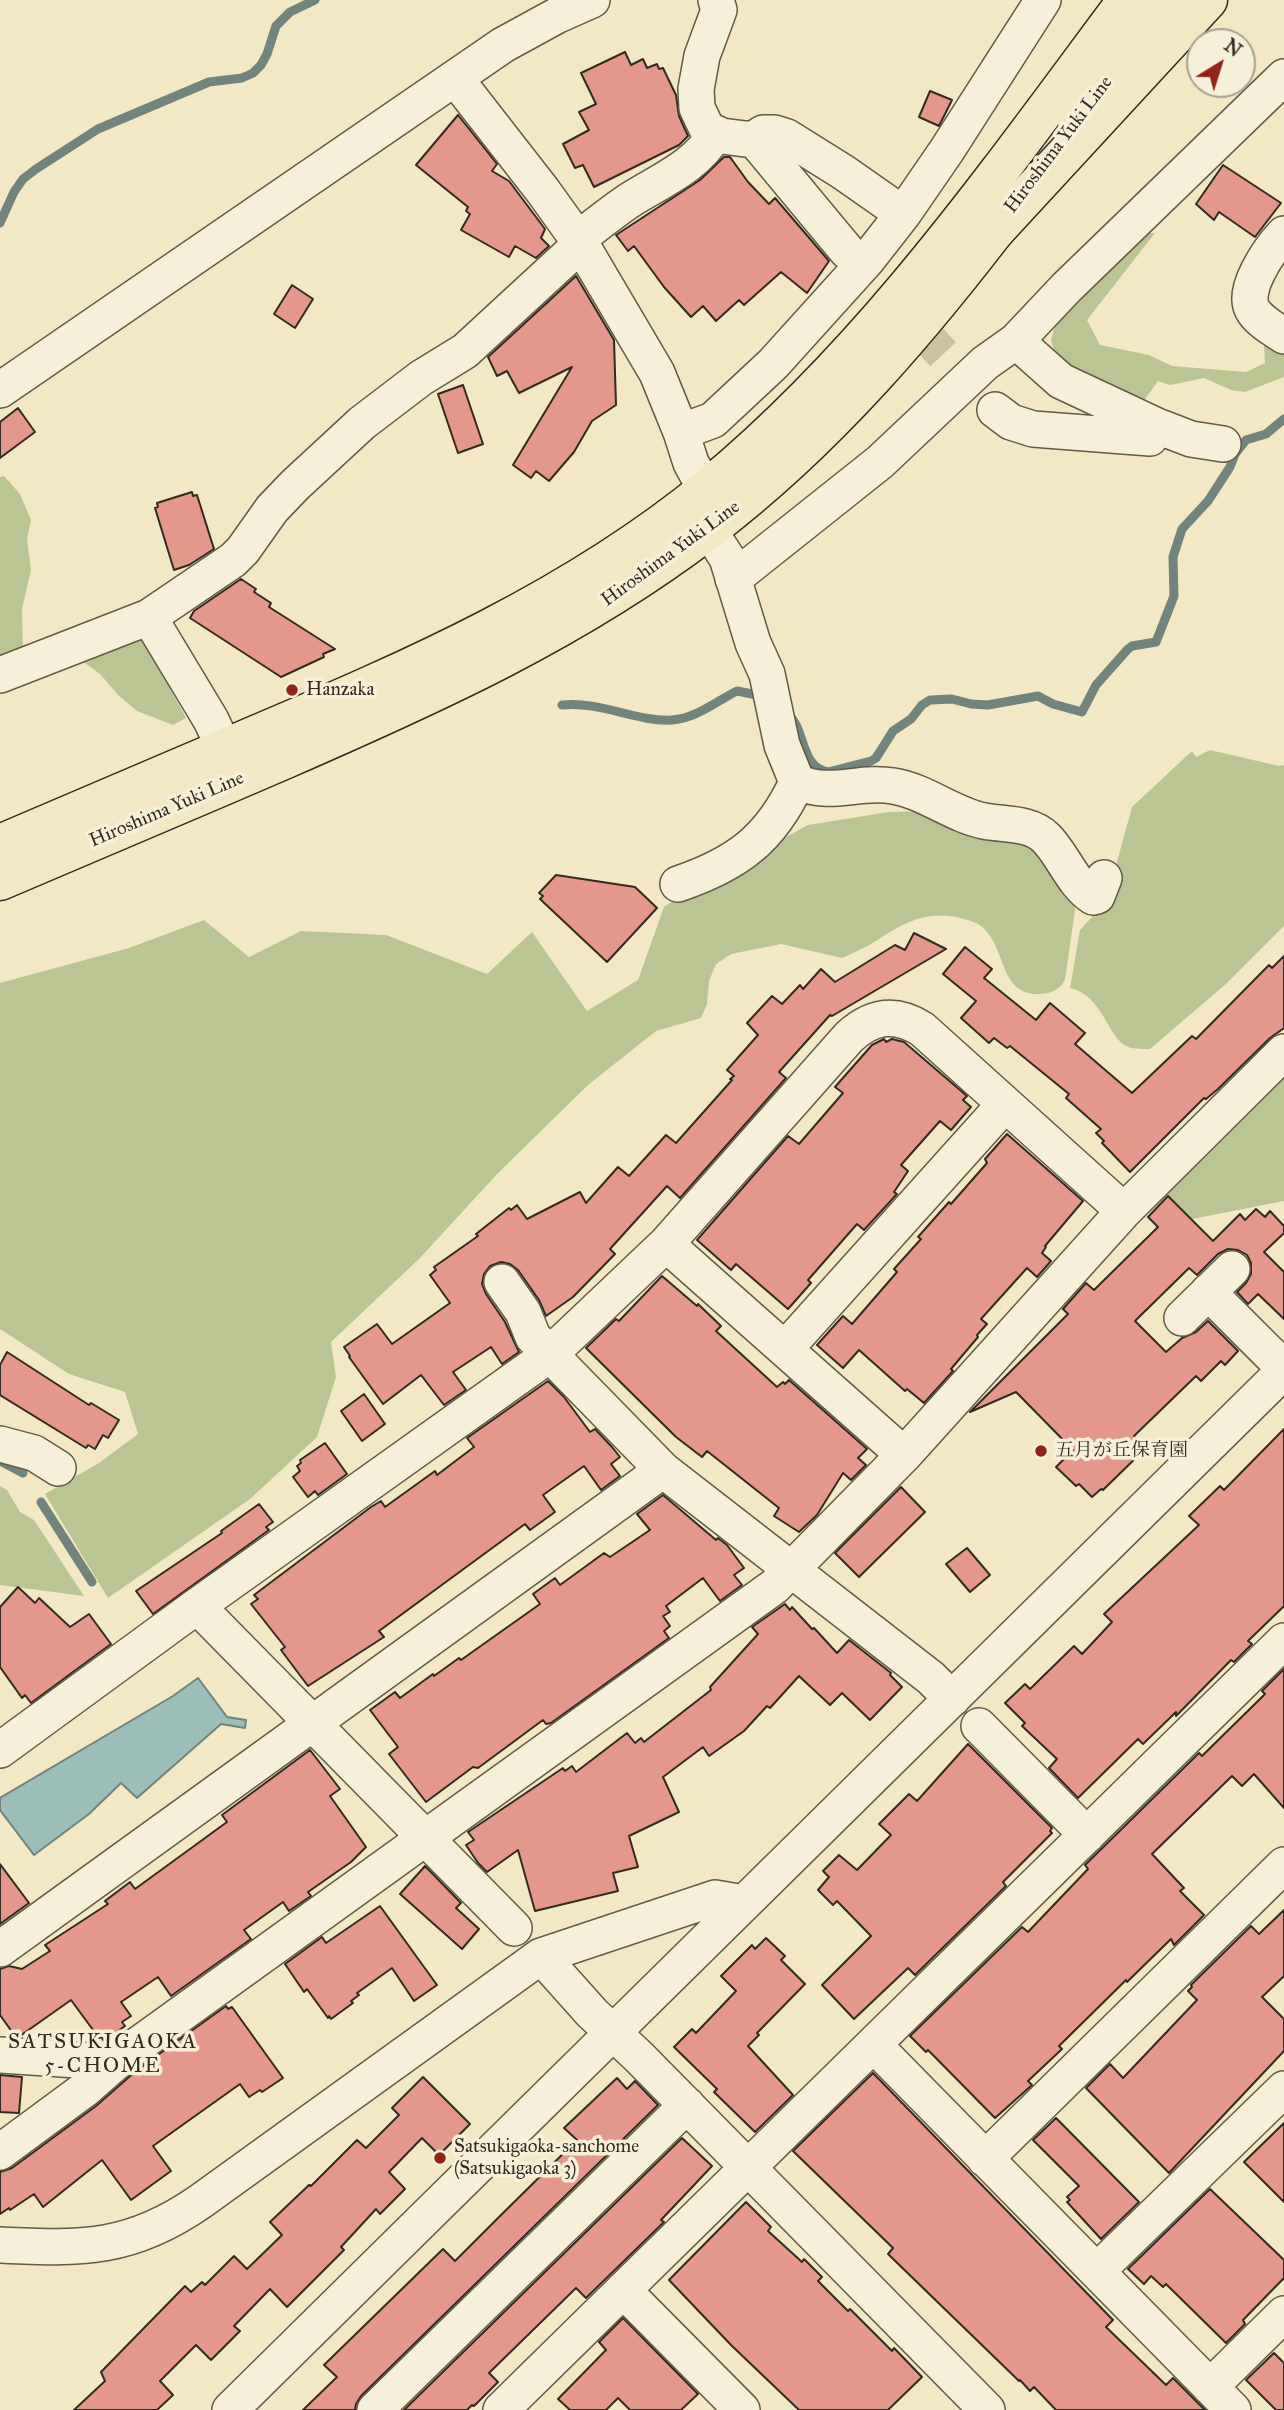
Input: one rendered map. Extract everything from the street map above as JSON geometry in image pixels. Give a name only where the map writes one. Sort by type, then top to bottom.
[{"type":"main road","name":"Hiroshima Yuki Line","points":[[0,844],[362,689],[485,631],[587,573],[657,526],[706,489],[763,440],[822,384],[897,301],[1127,0]]},
{"type":"main road","name":"Hiroshima Yuki Line","points":[[0,881],[356,728],[495,664],[599,606],[709,530],[788,464],[861,391],[929,313],[993,233],[1168,0]]},
{"type":"main road","points":[[993,233],[1208,0]]},
{"type":"street","points":[[0,390],[455,78],[529,30],[592,0]]},
{"type":"street","points":[[716,0],[719,10],[702,56],[695,89],[697,108],[707,129],[715,134],[754,139],[763,133],[788,136],[903,215]]},
{"type":"street","points":[[681,432],[713,420],[773,364],[837,295],[903,215],[1044,0]]},
{"type":"street","points":[[733,579],[880,462],[985,363],[1016,341],[1066,288],[1284,77]]},
{"type":"street","points":[[455,78],[579,242],[657,373],[691,463],[706,489]]},
{"type":"street","points":[[0,675],[149,617],[233,560],[253,539],[278,503],[343,441],[421,378],[465,351],[579,242],[628,202],[681,169],[703,151],[715,134]]},
{"type":"street","points":[[754,139],[847,251]]},
{"type":"street","points":[[1284,234],[1268,252],[1256,278],[1250,302],[1260,318],[1284,336]]},
{"type":"street","points":[[1016,341],[1061,381],[1157,426],[1191,439],[1223,444]]},
{"type":"street","points":[[995,410],[1011,422],[1033,429],[1150,438],[1157,426]]},
{"type":"street","points":[[709,530],[727,558],[753,643],[767,674],[782,745],[797,782],[813,789],[833,790],[877,785],[895,786],[982,821],[1024,827],[1040,834],[1093,897],[1097,896],[1104,878]]},
{"type":"street","points":[[149,617],[211,720],[224,748]]},
{"type":"street","points":[[678,884],[704,876],[751,849],[781,813],[797,782]]},
{"type":"street","points":[[6,1733],[197,1606],[549,1354],[666,1244],[849,1037],[870,1022],[887,1017],[913,1024],[1124,1211]]},
{"type":"street","points":[[0,2152],[84,2090],[124,2055],[775,1586],[904,1455],[1124,1211],[1284,1052]]},
{"type":"street","points":[[785,1349],[1005,1104]]},
{"type":"street","points":[[666,1244],[904,1455]]},
{"type":"street","points":[[230,2410],[1284,1370],[1220,1280],[1182,1318]]},
{"type":"street","points":[[502,1282],[523,1312],[533,1337],[663,1470],[931,1678],[952,1699]]},
{"type":"street","points":[[0,1444],[34,1453],[58,1468]]},
{"type":"street","points":[[0,1949],[663,1470]]},
{"type":"street","points":[[197,1606],[514,1928]]},
{"type":"street","points":[[501,2410],[1284,1641]]},
{"type":"street","points":[[979,1726],[1087,1835]]},
{"type":"street","points":[[985,2159],[1284,1865]]},
{"type":"street","points":[[0,2245],[56,2248],[98,2245],[159,2227],[222,2186],[541,1956],[715,1898],[744,1903]]},
{"type":"street","points":[[541,1956],[593,2013],[987,2410]]},
{"type":"street","points":[[874,2045],[1222,2398],[1284,2315]]},
{"type":"street","points":[[0,2055],[92,2061],[103,2073]]},
{"type":"street","points":[[1097,2271],[1284,2089]]},
{"type":"street","points":[[375,2410],[687,2105]]},
{"type":"street","points":[[623,2290],[736,2408]]},
{"type":"green space","points":[[1147,233],[1155,233],[1087,320],[1100,345],[1149,355],[1172,366],[1246,372],[1265,363],[1264,344],[1237,315],[1233,302],[1241,298],[1284,343],[1284,377],[1245,392],[1231,390],[1204,378],[1170,385],[1158,381],[1141,405],[1066,372],[1055,354],[1051,340],[1057,320]]},
{"type":"green space","points":[[4,476],[20,494],[31,520],[27,539],[31,570],[22,609],[23,656],[0,669],[0,477]]},
{"type":"green space","points":[[141,636],[186,718],[173,725],[137,711],[119,696],[100,674],[74,655]]},
{"type":"green space","points":[[1210,750],[1284,765],[1284,926],[1227,983],[1150,1049],[1130,1048],[1115,1035],[1090,999],[1070,988],[1080,930],[1106,902],[1132,807],[1192,751],[1196,757]]},
{"type":"green space","points":[[929,811],[1031,840],[1077,896],[1065,980],[1060,987],[1044,994],[1025,992],[1015,985],[1008,975],[991,938],[983,928],[957,917],[920,918],[842,958],[781,944],[731,954],[716,964],[709,981],[707,1004],[701,1018],[656,1031],[588,1085],[498,1173],[420,1258],[331,1342],[336,1377],[317,1437],[250,1499],[108,1598],[45,1494],[99,1463],[138,1434],[125,1392],[69,1374],[0,1329],[0,983],[129,948],[204,920],[249,957],[301,931],[386,935],[487,974],[532,932],[587,1011],[638,980],[664,907],[690,890],[808,825],[889,812]]},
{"type":"green space","points":[[1284,1070],[1284,1201],[1192,1219],[1163,1190]]},
{"type":"green space","points":[[0,1486],[7,1490],[20,1512],[34,1520],[84,1596],[0,1585]]},
{"type":"water","points":[[198,1678],[227,1717],[246,1720],[245,1728],[221,1724],[137,1798],[121,1783],[89,1814],[34,1855],[0,1810],[0,1798],[173,1696]]},
{"type":"building","points":[[625,52],[631,65],[643,59],[647,68],[657,64],[659,69],[663,68],[676,95],[679,116],[688,136],[679,145],[594,187],[583,165],[575,168],[563,144],[589,130],[579,112],[596,104],[581,73]]},
{"type":"building","points":[[930,91],[952,100],[939,126],[919,117]]},
{"type":"building","points":[[458,115],[497,164],[492,171],[509,181],[545,229],[541,238],[549,246],[536,258],[515,246],[509,257],[461,230],[470,214],[466,211],[468,207],[416,165]]},
{"type":"building","points":[[724,157],[730,157],[748,182],[769,204],[775,198],[829,261],[807,293],[781,272],[744,305],[739,300],[716,321],[703,306],[691,317],[664,287],[634,246],[628,251],[616,235],[700,180]]},
{"type":"building","points":[[1223,165],[1281,203],[1255,237],[1219,212],[1214,220],[1196,204]]},
{"type":"building","points":[[576,276],[614,340],[616,405],[592,421],[574,452],[549,481],[536,471],[531,478],[513,465],[572,367],[519,393],[507,371],[497,376],[488,357]]},
{"type":"building","points":[[292,285],[313,299],[295,328],[274,314]]},
{"type":"building","points":[[463,385],[483,444],[458,453],[438,394]]},
{"type":"building","points":[[18,408],[35,432],[0,458],[0,422]]},
{"type":"building","points":[[192,492],[193,496],[197,495],[214,549],[189,565],[174,570],[155,508],[158,507],[157,503]]},
{"type":"building","points":[[241,579],[271,603],[269,607],[335,649],[281,677],[190,618],[194,611]]},
{"type":"building","points":[[556,875],[635,887],[657,908],[607,962],[540,899],[543,896],[539,893]]},
{"type":"building","points":[[914,933],[946,949],[830,1015],[779,1072],[786,1078],[680,1198],[667,1186],[610,1249],[615,1254],[573,1297],[546,1316],[539,1300],[518,1270],[501,1262],[490,1266],[484,1274],[482,1284],[519,1352],[502,1364],[491,1347],[453,1372],[466,1390],[444,1405],[421,1375],[383,1404],[344,1347],[377,1324],[392,1344],[450,1303],[430,1275],[436,1270],[434,1267],[478,1236],[476,1234],[509,1208],[511,1210],[517,1205],[527,1219],[580,1192],[586,1203],[618,1167],[629,1176],[666,1135],[676,1143],[732,1080],[730,1079],[734,1076],[727,1070],[758,1035],[747,1023],[772,996],[782,1004],[800,985],[803,989],[821,969],[835,982],[895,945],[905,950]]},
{"type":"building","points":[[965,947],[992,969],[984,978],[1036,1020],[1050,1003],[1085,1033],[1075,1044],[1132,1093],[1192,1036],[1196,1039],[1269,965],[1272,968],[1284,956],[1284,1028],[1270,1038],[1218,1089],[1204,1098],[1130,1172],[1102,1143],[1104,1141],[1096,1133],[1101,1129],[1066,1098],[1069,1094],[1010,1046],[1007,1048],[994,1038],[989,1043],[961,1018],[976,1001],[943,974]]},
{"type":"building","points":[[884,1039],[886,1042],[892,1039],[904,1042],[967,1096],[963,1100],[971,1107],[951,1130],[940,1121],[901,1165],[908,1171],[894,1192],[897,1194],[864,1230],[857,1224],[808,1280],[811,1283],[788,1309],[736,1264],[731,1270],[697,1240],[788,1136],[799,1144],[843,1093],[835,1087],[872,1045]]},
{"type":"building","points":[[1007,1134],[1083,1201],[1045,1246],[1042,1253],[1051,1261],[1037,1277],[1027,1268],[981,1319],[987,1324],[951,1369],[953,1371],[924,1403],[907,1389],[905,1391],[859,1350],[843,1368],[817,1345],[843,1316],[852,1324],[897,1272],[894,1269],[921,1239],[918,1237],[987,1163],[985,1159]]},
{"type":"building","points":[[1168,1196],[1213,1241],[1240,1214],[1245,1220],[1256,1209],[1265,1217],[1270,1211],[1284,1226],[1284,1233],[1264,1252],[1284,1272],[1284,1319],[1258,1294],[1248,1304],[1237,1292],[1251,1274],[1251,1263],[1247,1255],[1238,1250],[1228,1249],[1218,1254],[1197,1275],[1189,1268],[1135,1321],[1166,1352],[1208,1321],[1238,1351],[1225,1365],[1221,1361],[1201,1381],[1196,1376],[1134,1436],[1146,1448],[1103,1490],[1092,1497],[1056,1467],[1073,1450],[1016,1392],[970,1412],[1068,1314],[1063,1309],[1086,1283],[1094,1290],[1158,1227],[1148,1217]]},
{"type":"building","points":[[662,1276],[721,1326],[716,1331],[777,1387],[789,1380],[867,1449],[858,1458],[866,1465],[851,1480],[843,1473],[817,1515],[799,1532],[774,1516],[779,1508],[707,1451],[702,1457],[676,1437],[586,1348],[616,1319],[619,1321]]},
{"type":"building","points":[[7,1352],[89,1405],[91,1403],[119,1420],[108,1438],[103,1435],[95,1449],[88,1445],[86,1448],[0,1395],[0,1365]]},
{"type":"building","points":[[548,1381],[564,1397],[590,1432],[595,1429],[620,1457],[611,1464],[620,1476],[601,1490],[584,1466],[543,1495],[555,1512],[530,1530],[525,1524],[379,1631],[384,1637],[308,1686],[281,1650],[285,1647],[251,1604],[258,1599],[254,1595],[371,1507],[381,1501],[385,1507],[435,1471],[437,1475],[474,1447],[467,1438]]},
{"type":"building","points":[[364,1394],[385,1424],[362,1441],[341,1411]]},
{"type":"building","points":[[1284,1429],[1284,1606],[1248,1641],[1252,1644],[1234,1662],[1231,1660],[1176,1716],[1176,1712],[1143,1744],[1138,1739],[1078,1798],[1049,1768],[1057,1759],[1022,1726],[1025,1723],[1005,1703],[1025,1684],[1030,1689],[1074,1646],[1082,1654],[1112,1622],[1104,1614],[1199,1525],[1189,1516],[1220,1486],[1224,1490]]},
{"type":"building","points":[[325,1443],[347,1474],[318,1495],[315,1491],[308,1497],[293,1477],[300,1471],[297,1466],[301,1463],[300,1460]]},
{"type":"building","points":[[901,1487],[925,1512],[859,1577],[835,1553]]},
{"type":"building","points":[[663,1495],[716,1540],[718,1538],[727,1545],[744,1568],[734,1575],[742,1585],[720,1601],[703,1578],[666,1606],[670,1612],[663,1616],[670,1626],[664,1631],[669,1638],[551,1723],[546,1724],[543,1720],[426,1802],[389,1754],[398,1747],[370,1710],[395,1692],[400,1698],[433,1674],[434,1676],[459,1658],[461,1660],[540,1604],[533,1594],[555,1578],[560,1585],[604,1553],[610,1557],[650,1530],[637,1514]]},
{"type":"building","points":[[259,1504],[273,1522],[266,1527],[269,1530],[153,1614],[136,1591],[222,1533],[221,1531]]},
{"type":"building","points":[[967,1548],[990,1575],[970,1592],[946,1564]]},
{"type":"building","points":[[18,1587],[35,1603],[39,1598],[70,1627],[89,1614],[111,1644],[31,1703],[25,1695],[22,1698],[0,1667],[0,1607]]},
{"type":"building","points":[[785,1604],[790,1610],[792,1607],[837,1653],[849,1640],[891,1673],[902,1687],[870,1720],[842,1693],[830,1705],[799,1676],[770,1708],[767,1706],[744,1731],[709,1756],[703,1747],[663,1777],[679,1812],[629,1836],[638,1867],[613,1873],[618,1891],[535,1911],[518,1850],[487,1872],[478,1863],[466,1845],[474,1840],[468,1832],[563,1768],[565,1771],[572,1766],[576,1772],[627,1733],[635,1743],[641,1738],[644,1742],[711,1690],[710,1687],[758,1634],[752,1627]]},
{"type":"building","points":[[1284,1669],[1284,1808],[1254,1774],[1242,1786],[1232,1776],[1152,1854],[1184,1888],[1180,1891],[1204,1915],[1174,1945],[1171,1939],[1127,1982],[1126,1980],[1059,2046],[1062,2049],[1028,2081],[1032,2085],[995,2118],[928,2050],[926,2052],[910,2036],[1022,1927],[1028,1932],[1088,1869],[1085,1865],[1199,1753],[1202,1756],[1265,1694],[1262,1691]]},
{"type":"building","points":[[968,1744],[1052,1828],[1052,1833],[1003,1882],[1006,1886],[915,1975],[908,1968],[854,2019],[822,1985],[871,1936],[837,1901],[833,1905],[818,1890],[829,1877],[823,1871],[839,1855],[857,1870],[891,1835],[879,1824],[909,1794],[917,1801]]},
{"type":"building","points":[[310,1750],[340,1789],[330,1796],[366,1847],[351,1862],[308,1892],[311,1896],[289,1911],[283,1902],[244,1930],[251,1939],[171,1996],[158,1977],[121,2002],[131,2016],[122,2022],[125,2026],[104,2041],[71,2000],[20,2036],[15,2036],[0,2015],[0,1969],[9,1966],[22,1969],[50,1951],[45,1945],[108,1904],[105,1901],[130,1882],[135,1889],[227,1822],[222,1815]]},
{"type":"building","points":[[0,1864],[29,1903],[0,1924]]},
{"type":"building","points":[[425,1866],[461,1903],[456,1908],[479,1929],[462,1949],[400,1894]]},
{"type":"building","points":[[380,1906],[437,1985],[414,2001],[392,1968],[357,1993],[359,1995],[351,2001],[353,2003],[331,2019],[329,2016],[328,2018],[307,1989],[304,1992],[285,1964],[322,1937],[326,1943]]},
{"type":"building","points":[[1284,1910],[1284,1976],[1262,1997],[1284,2019],[1284,2051],[1169,2173],[1086,2088],[1110,2064],[1123,2078],[1197,2000],[1188,1991],[1191,1985],[1251,1926],[1259,1934]]},
{"type":"building","points":[[766,1938],[785,1956],[781,1960],[805,1984],[757,2033],[759,2035],[748,2046],[793,2095],[755,2132],[714,2092],[717,2089],[674,2047],[692,2029],[696,2033],[736,1991],[721,1976],[752,1945],[755,1949]]},
{"type":"building","points":[[226,2006],[228,2009],[232,2007],[283,2078],[249,2097],[240,2084],[153,2146],[171,2171],[131,2200],[102,2160],[43,2207],[34,2194],[0,2214],[0,2172],[12,2168],[96,2106],[137,2070]]},
{"type":"building","points":[[873,2073],[1113,2320],[1106,2327],[1166,2385],[1173,2378],[1205,2410],[1056,2410],[1034,2387],[1030,2391],[1019,2381],[888,2254],[893,2248],[793,2151]]},
{"type":"building","points":[[0,2075],[22,2077],[19,2113],[0,2112]]},
{"type":"building","points":[[423,2077],[470,2124],[439,2155],[422,2138],[389,2172],[405,2189],[380,2214],[376,2209],[341,2247],[344,2250],[287,2307],[270,2289],[234,2326],[240,2331],[211,2360],[196,2345],[160,2381],[173,2395],[157,2410],[74,2410],[105,2381],[101,2372],[185,2286],[191,2292],[202,2282],[205,2285],[234,2256],[247,2269],[282,2235],[270,2222],[357,2140],[366,2148],[399,2115],[392,2108]]},
{"type":"building","points":[[617,2078],[627,2089],[635,2081],[658,2105],[361,2396],[355,2410],[303,2410],[337,2377],[324,2365],[443,2249],[455,2261],[577,2140],[564,2128]]},
{"type":"building","points":[[1056,2118],[1139,2202],[1101,2239],[1067,2202],[1070,2200],[1067,2197],[1079,2186],[1033,2140]]},
{"type":"building","points":[[1284,2123],[1284,2202],[1244,2162]]},
{"type":"building","points":[[682,2138],[712,2166],[661,2220],[664,2222],[586,2298],[576,2288],[489,2373],[498,2382],[474,2406],[467,2410],[404,2410]]},
{"type":"building","points":[[1210,2189],[1284,2260],[1284,2278],[1243,2320],[1245,2324],[1226,2343],[1166,2284],[1163,2287],[1151,2276],[1144,2284],[1128,2269]]},
{"type":"building","points":[[746,2202],[771,2227],[768,2231],[822,2277],[818,2281],[848,2311],[850,2309],[892,2351],[894,2348],[922,2377],[888,2410],[799,2410],[731,2345],[669,2280]]},
{"type":"building","points":[[623,2318],[698,2394],[681,2410],[630,2410],[618,2398],[606,2410],[570,2410],[558,2399],[606,2350],[599,2342]]},
{"type":"building","points":[[1274,2353],[1284,2363],[1284,2410],[1276,2410],[1246,2380]]},
{"type":"waterway","points":[[0,223],[23,179],[98,129],[209,82],[242,78],[253,73],[267,54],[276,26],[290,12],[315,0]]},
{"type":"waterway","points":[[788,714],[798,729],[812,763],[828,772],[876,758],[893,731],[911,719],[922,705],[930,700],[952,699],[988,705],[1038,696],[1053,704],[1082,712],[1096,685],[1128,649],[1156,642],[1174,596],[1173,557],[1182,529],[1208,501],[1246,440],[1266,434],[1284,419]]},
{"type":"waterway","points":[[562,705],[591,706],[645,718],[672,720],[697,713],[737,691],[757,695],[764,700]]},
{"type":"waterway","points":[[0,1461],[23,1473]]},
{"type":"waterway","points":[[41,1502],[92,1582]]},
{"type":"tunnel","points":[[847,251],[995,410]]},
{"type":"place","name":"Hanzaka","points":[[292,690]]},
{"type":"place","name":"五月が丘保育園","points":[[1041,1451]]},
{"type":"place","name":"Satsukigaoka-sanchome (Satsukigaoka 3)","points":[[440,2158]]},
{"type":"district","name":"SATSUKIGAOKA 5-CHOME","points":[[103,2055]]}]
